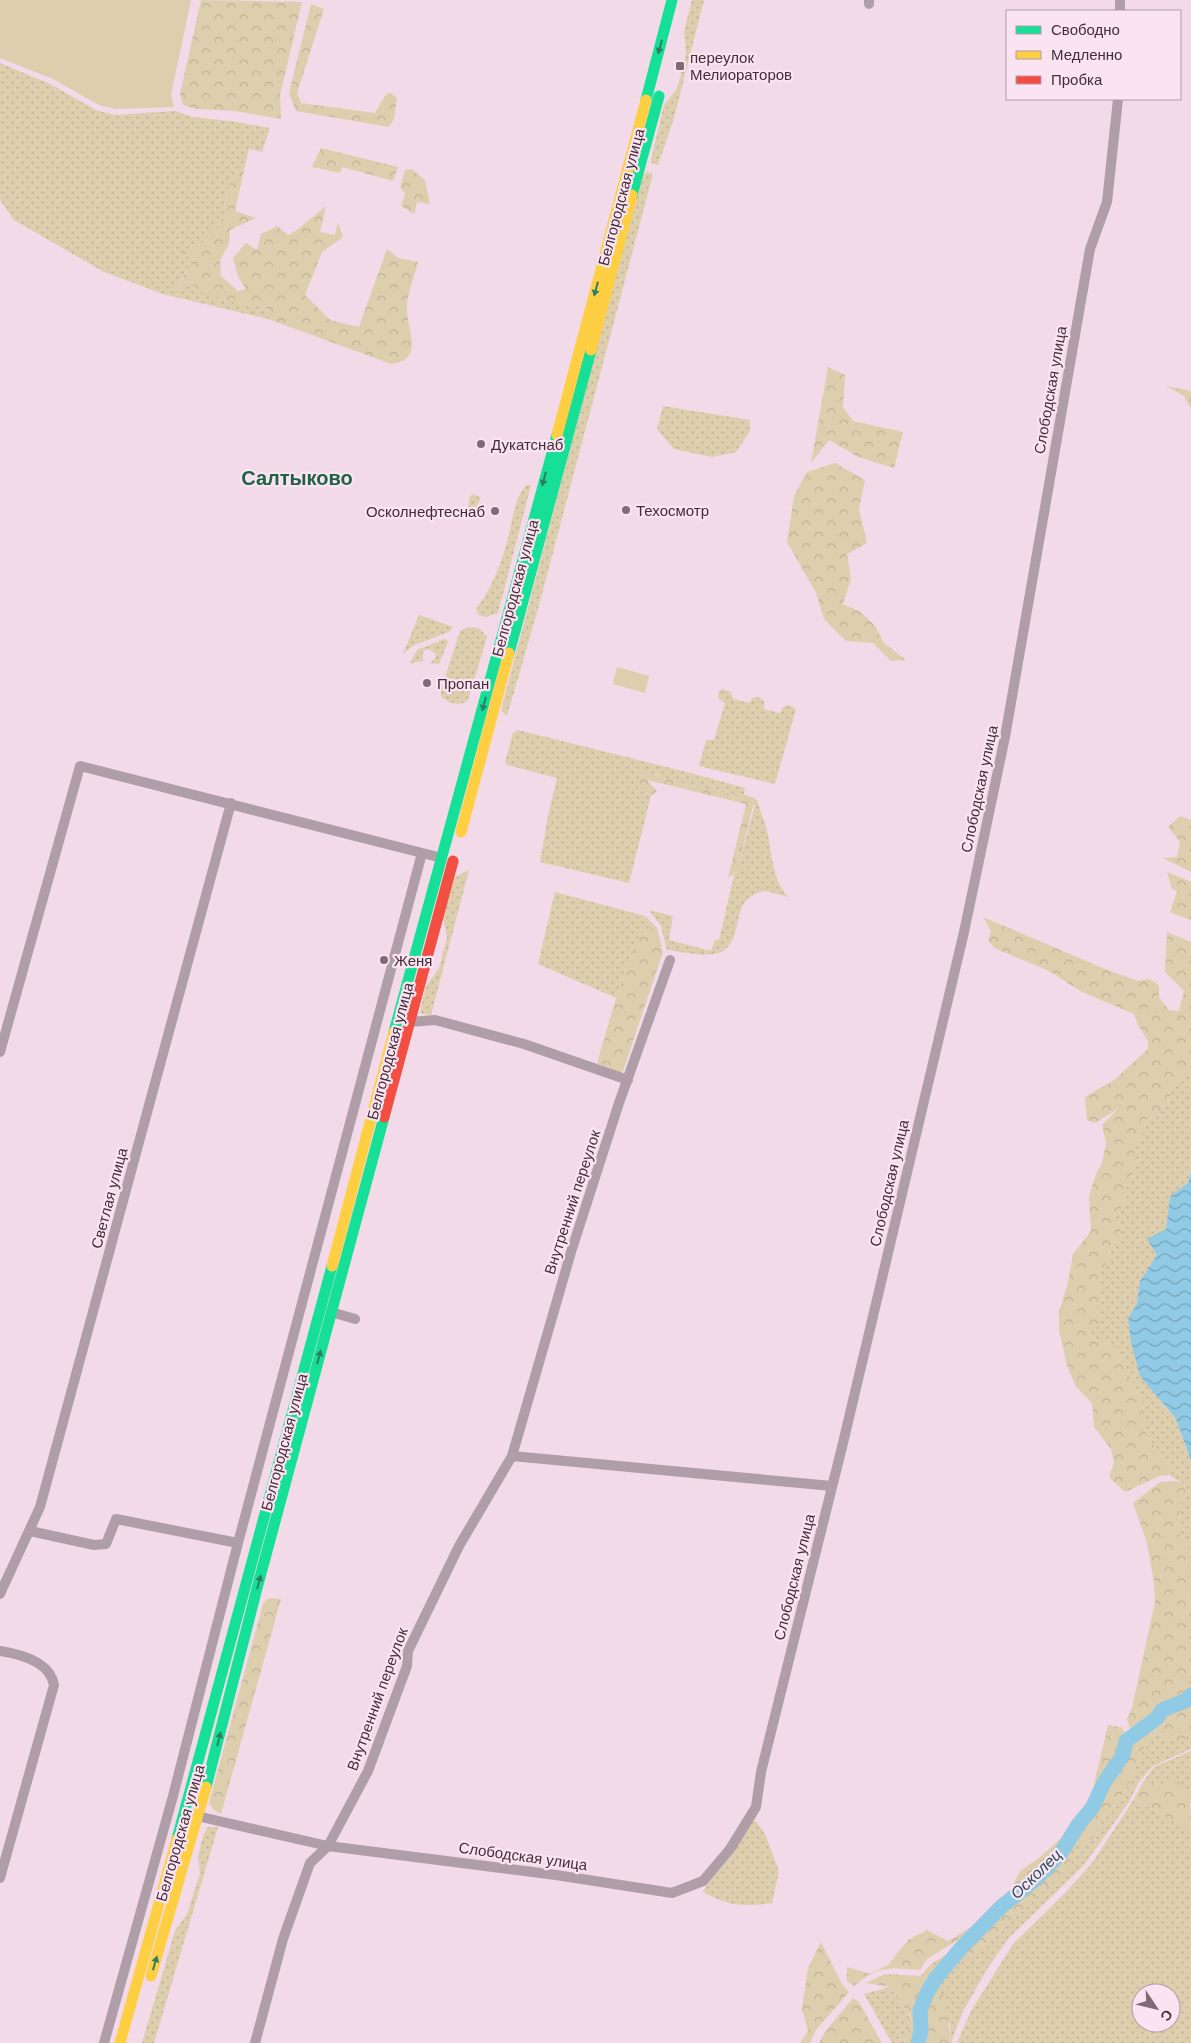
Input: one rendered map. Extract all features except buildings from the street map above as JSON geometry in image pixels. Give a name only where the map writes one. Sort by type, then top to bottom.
[{"type":"main road","name":"Белгородская улица","points":[[132,2043],[197,1816],[442,858],[610,238],[672,0]]},
{"type":"main road","name":"Белгородская улица","points":[[120,2043],[325,1311],[410,1022],[636,186],[684,0]]},
{"type":"street","name":"Слободская улица","points":[[197,1816],[328,1846],[556,1875],[672,1893],[703,1881],[730,1849],[756,1807],[761,1772],[844,1443],[964,932],[1003,746],[1090,249],[1107,202],[1118,100]]},
{"type":"street","points":[[0,1052],[80,766],[442,858]]},
{"type":"street","name":"Светлая улица","points":[[0,1594],[40,1507],[231,803]]},
{"type":"street","points":[[104,2043],[173,1796],[238,1543],[422,853]]},
{"type":"street","name":"Внутренний переулок","points":[[328,1846],[368,1771],[407,1666],[408,1651],[459,1546],[512,1456],[571,1252],[670,960]]},
{"type":"street","points":[[410,1022],[435,1020],[462,1027],[524,1044],[628,1080]]},
{"type":"street","points":[[301,1305],[355,1318]]},
{"type":"street","points":[[512,1456],[832,1486]]},
{"type":"street","points":[[30,1531],[94,1545],[106,1544],[116,1519],[238,1543]]},
{"type":"street","points":[[0,1650],[16,1654],[47,1668],[53,1676],[54,1684],[0,1878]]},
{"type":"street","points":[[173,1796],[189,1800]]},
{"type":"street","points":[[255,2043],[282,1939],[310,1863],[328,1846]]},
{"type":"green space","points":[[0,0],[191,0],[171,95],[174,107],[116,109],[99,105],[53,79],[0,58]]},
{"type":"green space","points":[[201,0],[302,2],[280,95],[281,119],[235,111],[196,109],[183,105],[180,94]]},
{"type":"green space","points":[[692,0],[704,0],[674,118],[658,165],[652,163],[651,160],[664,105],[677,89],[686,54],[684,31]]},
{"type":"green space","points":[[311,4],[324,9],[297,93],[301,103],[375,113],[389,92],[397,98],[394,119],[389,127],[296,111],[289,93]]},
{"type":"green space","points":[[0,63],[50,84],[98,111],[115,115],[175,111],[193,117],[270,128],[262,152],[249,149],[245,166],[242,163],[227,190],[225,212],[217,228],[198,247],[180,251],[194,259],[176,289],[194,285],[245,306],[267,306],[268,319],[163,294],[104,272],[14,220],[0,200]]},
{"type":"green space","points":[[321,148],[398,167],[393,181],[342,167],[340,173],[312,167]]},
{"type":"green space","points":[[241,163],[245,166],[235,211],[256,218],[230,230],[229,244],[220,260],[221,276],[238,291],[246,289],[238,277],[233,258],[246,243],[257,250],[261,234],[277,226],[288,235],[326,206],[320,232],[335,235],[338,222],[343,237],[322,252],[305,295],[330,320],[359,327],[387,249],[398,258],[418,262],[407,302],[407,316],[412,342],[408,356],[402,361],[391,364],[268,319],[267,306],[245,306],[203,293],[194,285],[176,290],[194,259],[179,251],[198,247],[217,228],[225,212],[227,190]]},
{"type":"green space","points":[[412,169],[425,180],[430,204],[417,202],[414,214],[401,206],[405,194],[400,187],[405,170]]},
{"type":"green space","points":[[647,172],[653,174],[538,609],[507,716],[501,710],[642,176]]},
{"type":"green space","points":[[828,367],[845,375],[843,407],[853,421],[903,432],[894,468],[858,457],[829,440],[811,463]]},
{"type":"green space","points":[[1166,386],[1191,391],[1191,409],[1184,396]]},
{"type":"green space","points":[[663,406],[750,420],[750,431],[736,452],[712,457],[674,449],[657,429]]},
{"type":"green space","points":[[835,463],[865,480],[859,509],[867,543],[847,554],[851,579],[843,604],[861,612],[875,626],[884,643],[906,660],[891,661],[873,643],[846,641],[824,619],[816,593],[787,542],[794,496],[807,472]]},
{"type":"green space","points":[[527,485],[531,485],[498,613],[486,617],[479,615],[476,610],[497,571],[505,548],[516,503]]},
{"type":"green space","points":[[473,494],[480,497],[480,501],[476,510],[478,511],[472,517],[467,513],[470,496]]},
{"type":"green space","points":[[419,615],[453,627],[449,632],[414,645],[403,654]]},
{"type":"green space","points":[[473,627],[480,629],[487,637],[468,700],[461,703],[447,701],[441,696],[441,690],[460,631]]},
{"type":"green space","points":[[444,639],[448,642],[439,664],[430,663],[436,657],[435,653],[428,649],[423,651],[423,661],[410,663],[417,650]]},
{"type":"green space","points":[[617,667],[649,676],[645,693],[613,684]]},
{"type":"green space","points":[[722,689],[731,692],[733,699],[750,703],[752,698],[758,697],[764,701],[764,709],[780,713],[783,707],[789,705],[796,709],[775,784],[699,766],[706,740],[714,740],[725,703],[719,699],[718,692]]},
{"type":"green space","points":[[518,730],[745,788],[744,794],[757,800],[767,830],[776,874],[788,897],[764,891],[747,900],[742,906],[733,940],[721,952],[701,955],[667,950],[661,926],[649,910],[673,916],[669,940],[711,951],[715,940],[719,940],[734,875],[737,872],[755,805],[642,771],[638,788],[651,796],[629,883],[540,862],[557,778],[507,765],[505,762],[513,733]]},
{"type":"green space","points":[[642,771],[692,786],[755,798],[737,872],[728,878],[746,804],[647,780],[657,791],[651,796],[638,788]]},
{"type":"green space","points":[[1180,816],[1191,820],[1191,872],[1163,858],[1177,857],[1180,842],[1168,827]]},
{"type":"green space","points":[[469,870],[431,1015],[420,1013],[425,988],[439,968],[447,938],[443,916],[455,877]]},
{"type":"green space","points":[[1167,872],[1191,882],[1191,920],[1170,912],[1177,891],[1172,889]]},
{"type":"green space","points":[[555,892],[645,916],[657,928],[641,931],[616,998],[538,964]]},
{"type":"green space","points":[[983,917],[1105,969],[1138,981],[1149,979],[1159,985],[1159,997],[1169,1010],[1179,1011],[1184,991],[1165,972],[1167,932],[1191,942],[1191,1073],[1172,1088],[1168,1103],[1155,1117],[1145,1120],[1142,1136],[1133,1149],[1135,1156],[1131,1185],[1122,1190],[1125,1203],[1114,1217],[1120,1226],[1121,1236],[1110,1247],[1109,1259],[1100,1272],[1100,1286],[1096,1293],[1099,1296],[1101,1327],[1092,1328],[1089,1334],[1095,1341],[1108,1341],[1117,1347],[1126,1371],[1143,1403],[1142,1421],[1148,1437],[1171,1465],[1169,1475],[1160,1476],[1125,1492],[1109,1477],[1114,1463],[1111,1449],[1094,1427],[1092,1403],[1076,1387],[1067,1366],[1059,1330],[1059,1312],[1068,1282],[1073,1254],[1091,1231],[1089,1196],[1096,1174],[1102,1163],[1106,1143],[1102,1125],[1119,1108],[1095,1123],[1087,1120],[1085,1097],[1114,1080],[1148,1049],[1148,1041],[1138,1025],[1134,1014],[1082,992],[1047,970],[996,949],[988,941],[991,931]]},
{"type":"green space","points":[[657,928],[663,952],[622,1074],[597,1063],[616,998],[641,931]]},
{"type":"green space","points":[[1191,1073],[1191,1172],[1188,1183],[1170,1196],[1166,1229],[1158,1254],[1140,1281],[1137,1303],[1128,1319],[1164,1406],[1176,1419],[1191,1461],[1191,1612],[1188,1591],[1188,1546],[1179,1533],[1180,1510],[1186,1495],[1184,1484],[1169,1475],[1171,1465],[1148,1437],[1142,1421],[1143,1403],[1126,1371],[1117,1347],[1108,1341],[1095,1341],[1089,1334],[1092,1328],[1095,1293],[1100,1286],[1100,1272],[1109,1259],[1110,1247],[1115,1243],[1120,1226],[1114,1217],[1125,1203],[1122,1190],[1133,1177],[1132,1149],[1144,1130],[1145,1120],[1155,1117],[1168,1103],[1172,1088]]},
{"type":"green space","points":[[1176,1481],[1184,1484],[1186,1495],[1180,1510],[1179,1533],[1188,1546],[1188,1591],[1191,1612],[1191,1692],[1184,1699],[1162,1707],[1155,1717],[1132,1737],[1127,1719],[1132,1708],[1155,1602],[1154,1582],[1147,1543],[1133,1503],[1160,1482]]},
{"type":"green space","points":[[267,1599],[281,1599],[221,1814],[214,1810],[209,1803],[263,1604]]},
{"type":"green space","points":[[1191,1698],[1191,1729],[1183,1742],[1162,1740],[1163,1724],[1149,1736],[1126,1790],[1101,1821],[1096,1836],[1083,1844],[1071,1841],[1094,1809],[1107,1783],[1126,1757],[1126,1746],[1129,1740],[1156,1722],[1167,1710],[1186,1703]]},
{"type":"green space","points":[[1163,1724],[1191,1729],[1191,1749],[1153,1766],[1139,1782],[1129,1802],[1084,1865],[1009,1938],[989,1966],[963,2011],[951,2043],[950,2025],[933,1986],[1000,1931],[1072,1864],[1066,1849],[1071,1841],[1083,1844],[1096,1836],[1101,1821],[1126,1790],[1149,1736]]},
{"type":"green space","points":[[1108,1725],[1121,1727],[1129,1739],[1104,1778],[1090,1806],[1060,1851],[1036,1876],[1001,1904],[988,1918],[978,1927],[927,1959],[920,1970],[885,1969],[871,1974],[854,1986],[847,1981],[847,1967],[870,1974],[888,1965],[908,1940],[927,1930],[948,1941],[988,1917],[1009,1894],[1020,1871],[1039,1858],[1070,1830],[1091,1797]]},
{"type":"green space","points":[[1191,1751],[1191,1808],[1190,1794],[1143,1782],[1154,1767]]},
{"type":"green space","points":[[1174,1775],[1190,1794],[1191,1831],[1134,1799],[1143,1782],[1160,1785]]},
{"type":"green space","points":[[1134,1799],[1191,1831],[1191,2043],[957,2043],[971,2011],[1013,1944],[1066,1892],[1092,1863]]},
{"type":"green space","points":[[756,1821],[765,1834],[779,1871],[772,1903],[744,1905],[728,1903],[703,1892],[708,1882],[731,1856],[752,1822]]},
{"type":"green space","points":[[208,1827],[218,1827],[154,2043],[142,2043],[175,1931],[187,1914],[200,1873],[198,1856],[203,1836]]},
{"type":"green space","points":[[1066,1849],[1072,1864],[1000,1931],[933,1986],[945,1997],[951,2043],[904,2043],[912,2019],[890,1987],[866,1983],[885,1974],[921,1976],[931,1964],[979,1934],[1003,1910],[1037,1883],[1059,1860]]},
{"type":"green space","points":[[821,1942],[842,1984],[849,1992],[816,2030],[810,2043],[800,2043],[808,2031],[802,2009],[808,1968]]},
{"type":"green space","points":[[890,1987],[912,2020],[904,2043],[892,2043],[864,1994]]},
{"type":"green space","points":[[853,1998],[859,2002],[882,2043],[819,2043],[824,2033]]},
{"type":"water","points":[[1191,1172],[1191,1461],[1176,1419],[1140,1376],[1131,1342],[1128,1319],[1137,1303],[1140,1281],[1157,1255],[1147,1239],[1166,1229],[1170,1196],[1188,1183]]},
{"type":"waterway","name":"Осколец","points":[[918,2043],[921,2031],[920,2010],[936,1978],[962,1947],[1002,1906],[1036,1879],[1061,1853],[1078,1825],[1092,1808],[1105,1781],[1123,1755],[1126,1741],[1157,1718],[1162,1710],[1185,1701],[1191,1695]]},
{"type":"traffic: fast","points":[[646,100],[672,0]]},
{"type":"traffic: fast","points":[[632,195],[659,96]]},
{"type":"traffic: fast","points":[[509,653],[591,350]]},
{"type":"traffic: fast","points":[[394,1032],[557,435]]},
{"type":"traffic: fast","points":[[206,1787],[256,1592],[384,1117]]},
{"type":"traffic: fast","points":[[177,1839],[332,1266]]},
{"type":"traffic: slow","points":[[557,435],[646,100]]},
{"type":"traffic: slow","points":[[591,350],[632,195]]},
{"type":"traffic: slow","points":[[461,832],[509,653]]},
{"type":"traffic: slow","points":[[332,1266],[394,1032]]},
{"type":"traffic: slow","points":[[151,1976],[206,1787]]},
{"type":"traffic: slow","points":[[120,2043],[177,1839]]},
{"type":"traffic: jam","points":[[384,1117],[453,861]]},
{"type":"place","name":"переулок Мелиораторов","points":[[680,66]]},
{"type":"place","name":"Дукатснаб","points":[[481,444]]},
{"type":"place","name":"Техосмотр","points":[[626,510]]},
{"type":"place","name":"Осколнефтеснаб","points":[[495,511]]},
{"type":"place","name":"Пропан","points":[[427,683]]},
{"type":"place","name":"Женя","points":[[384,960]]},
{"type":"district","name":"Салтыково","points":[[297,478]]}]
